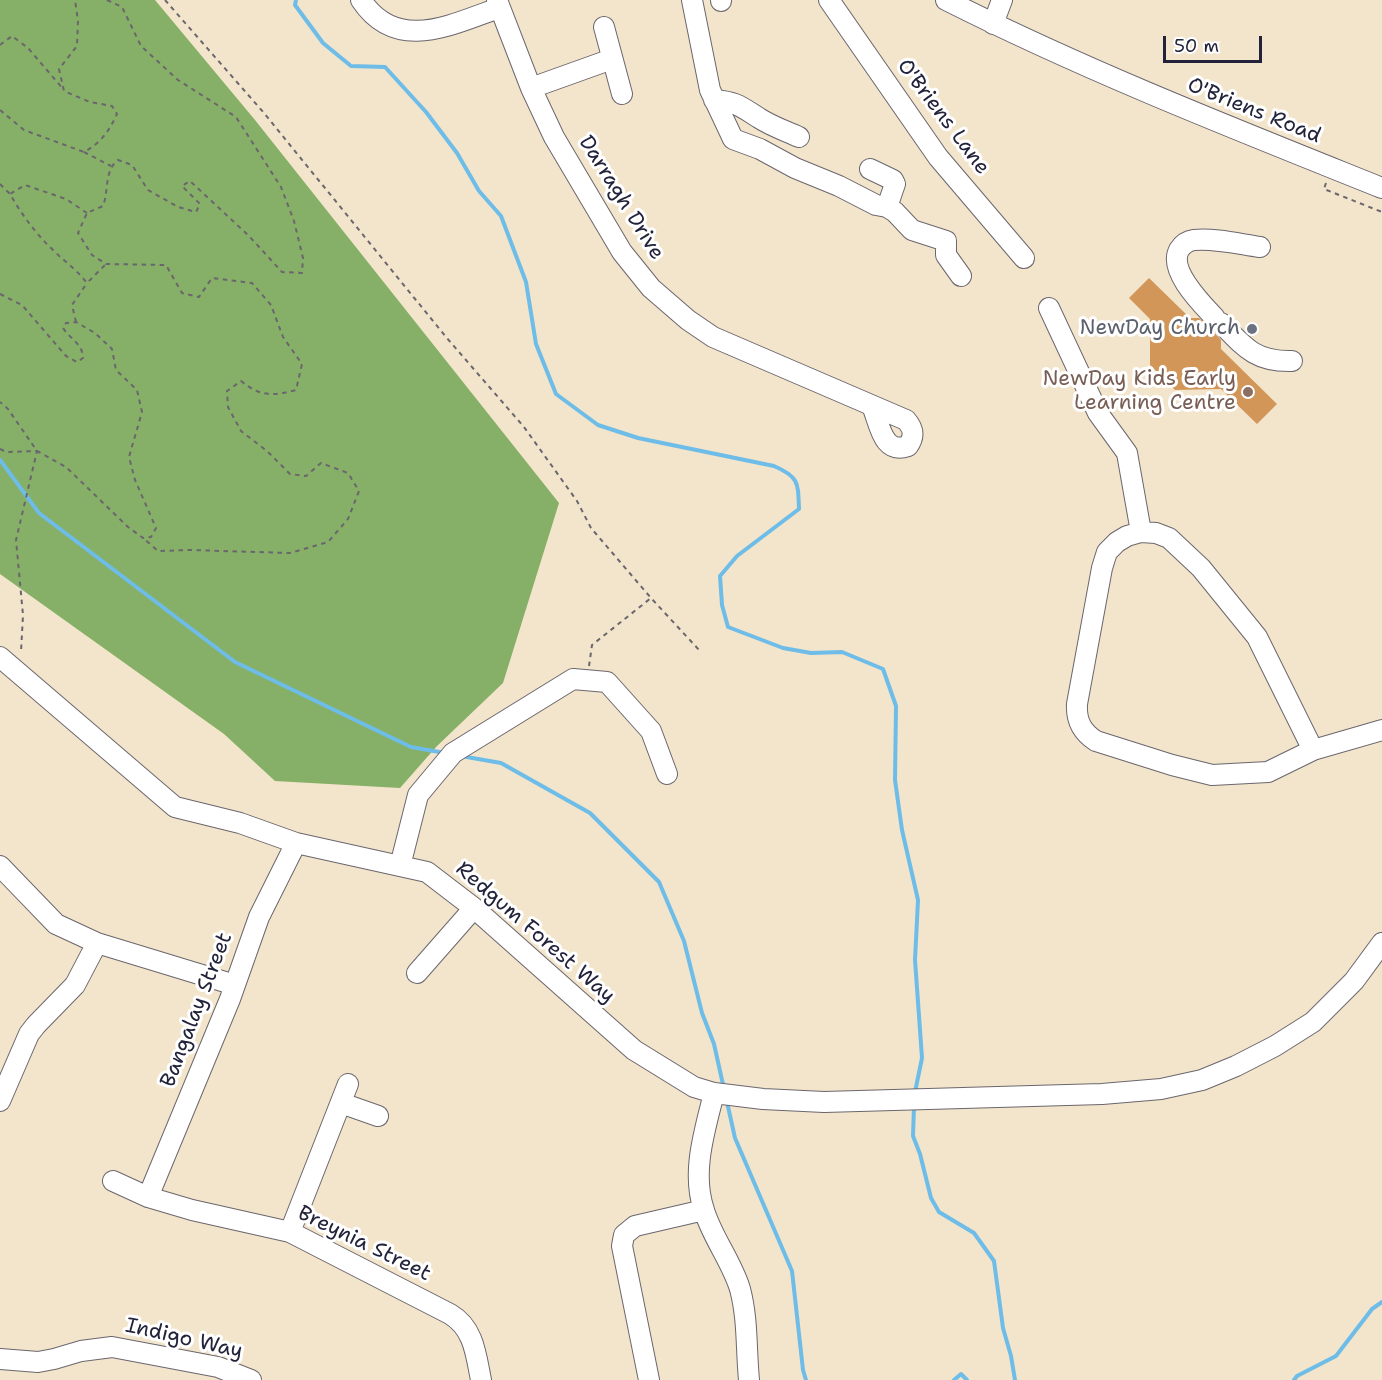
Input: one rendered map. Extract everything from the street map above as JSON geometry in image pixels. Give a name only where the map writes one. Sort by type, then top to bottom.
[{"type":"street","points":[[360,0],[369,11],[389,24],[414,32],[439,29],[498,4]]},
{"type":"street","points":[[692,0],[704,68],[714,100],[733,139],[760,149],[795,168],[839,186],[876,205],[887,207],[912,230],[946,241],[946,255],[961,276]]},
{"type":"street","name":"O'Briens Lane","points":[[830,0],[938,157],[1024,258]]},
{"type":"street","name":"O'Briens Road","points":[[946,0],[993,24],[1175,105],[1382,188]]},
{"type":"street","points":[[993,24],[1002,0]]},
{"type":"street","name":"Darragh Drive","points":[[498,4],[531,88],[554,137],[622,252],[651,288],[688,320],[713,337],[872,406]]},
{"type":"street","points":[[604,27],[622,94]]},
{"type":"street","points":[[531,88],[612,59]]},
{"type":"street","points":[[714,100],[732,102],[745,107],[760,118],[799,137]]},
{"type":"street","points":[[870,169],[893,180],[895,184],[887,207]]},
{"type":"street","points":[[1260,247],[1208,240],[1191,241],[1182,245],[1177,254],[1178,268],[1195,297],[1248,351],[1275,362],[1292,361]]},
{"type":"street","points":[[1049,308],[1098,413],[1127,453],[1141,531]]},
{"type":"street","points":[[1313,750],[1257,637],[1201,568],[1169,538],[1156,533],[1141,531],[1117,542],[1107,552],[1102,568],[1077,704],[1077,714],[1087,735],[1096,741],[1212,775],[1268,772],[1313,750],[1382,730]]},
{"type":"street","name":"Redgum Forest Way","points":[[0,657],[176,807],[240,823],[296,843],[427,872],[474,908],[634,1050],[694,1087],[714,1093],[762,1099],[824,1102],[960,1099],[1102,1094],[1161,1089],[1202,1080],[1275,1046],[1313,1022],[1354,981],[1382,943]]},
{"type":"street","points":[[400,866],[418,795],[453,753],[573,679],[607,682],[651,731],[667,774]]},
{"type":"street","name":"Bangalay Street","points":[[148,1197],[235,985],[259,917],[296,843]]},
{"type":"street","points":[[0,866],[56,924],[97,943],[235,985]]},
{"type":"street","points":[[417,973],[474,908]]},
{"type":"street","points":[[0,1101],[29,1034],[75,985],[97,943]]},
{"type":"street","points":[[290,1232],[348,1084]]},
{"type":"street","points":[[714,1093],[699,1166],[699,1188],[704,1210],[739,1288],[747,1325],[749,1380]]},
{"type":"street","points":[[341,1103],[378,1116]]},
{"type":"street","name":"Breynia Street","points":[[113,1181],[148,1197],[192,1210],[290,1232],[460,1320],[474,1346],[481,1380]]},
{"type":"street","points":[[649,1380],[622,1246],[624,1235],[635,1226],[704,1210]]},
{"type":"street","name":"Indigo Way","points":[[0,1359],[38,1362],[81,1351],[112,1347],[218,1367],[251,1380]]},
{"type":"path","points":[[64,91],[59,69],[77,46],[78,21],[75,0]]},
{"type":"path","points":[[0,402],[8,409],[37,451],[66,467],[128,527],[158,551],[290,553],[328,542],[348,519],[359,491],[348,473],[321,463],[306,476],[290,474],[267,451],[241,431],[232,415],[228,407],[228,391],[241,381],[254,391],[274,396],[296,390],[302,364],[283,337],[271,305],[252,283],[212,278],[199,297],[182,293],[166,265],[105,264],[92,255],[78,233],[87,213],[103,206],[107,196],[111,166],[118,160],[132,165],[148,190],[178,207],[196,212],[200,204],[182,186],[190,181],[249,236],[282,272],[302,273],[303,258],[294,221],[281,187],[236,117],[178,80],[141,46],[122,7],[107,0]]},
{"type":"path","points":[[165,0],[264,113],[446,337],[524,427],[577,501],[591,528],[700,651]]},
{"type":"path","points":[[0,45],[12,36],[28,48],[64,91],[90,102],[112,106],[117,114],[110,129],[97,145],[84,152]]},
{"type":"path","points":[[0,110],[24,130],[84,152],[111,166]]},
{"type":"path","points":[[0,184],[10,194],[22,215],[54,250],[79,272],[87,283]]},
{"type":"path","points":[[10,194],[25,185],[66,199],[87,213]]},
{"type":"path","points":[[76,322],[72,305],[87,283],[105,264]]},
{"type":"path","points":[[0,294],[22,305],[66,356],[77,362],[83,358],[83,353],[78,342],[68,336],[63,328],[66,323],[76,322],[95,333],[112,349],[116,370],[137,390],[142,412],[129,457],[135,480],[156,528],[152,537],[143,538]]},
{"type":"path","points":[[0,449],[6,452],[37,451]]},
{"type":"path","points":[[20,673],[22,615],[16,540],[37,451]]},
{"type":"path","points":[[588,680],[592,645],[651,598]]},
{"type":"green space","points":[[0,0],[155,0],[255,120],[559,503],[503,683],[437,746],[400,788],[275,781],[224,734],[0,574]]},
{"type":"building","points":[[1149,278],[1190,318],[1199,318],[1211,329],[1221,340],[1221,349],[1277,404],[1257,424],[1221,389],[1175,390],[1150,365],[1150,319],[1129,298]]},
{"type":"waterway","points":[[296,0],[295,5],[323,43],[351,66],[385,67],[426,112],[457,153],[479,191],[501,216],[526,282],[536,344],[556,394],[598,425],[638,438],[774,466],[793,477],[796,482],[799,509],[737,556],[720,576],[722,605],[728,627],[783,648],[811,653],[842,652],[883,669],[896,706],[895,780],[902,830],[918,900],[915,960],[922,1058],[915,1092]]},
{"type":"waterway","points":[[0,460],[39,513],[235,662],[411,747],[445,753]]},
{"type":"waterway","points":[[461,756],[501,763],[590,813],[659,882],[684,941],[702,1013],[714,1044],[724,1089]]},
{"type":"waterway","points":[[727,1102],[735,1138],[792,1271],[806,1380]]},
{"type":"waterway","points":[[914,1106],[913,1136],[931,1198],[939,1212],[974,1233],[994,1261],[1003,1328],[1015,1380]]},
{"type":"waterway","points":[[1294,1380],[1297,1376],[1336,1356],[1372,1309],[1382,1302]]},
{"type":"waterway","points":[[954,1380],[961,1374],[967,1380]]},
{"type":"place","name":"NewDay Church","points":[[1252,329]]},
{"type":"place","name":"NewDay Kids Early Learning Centre","points":[[1248,392]]}]
